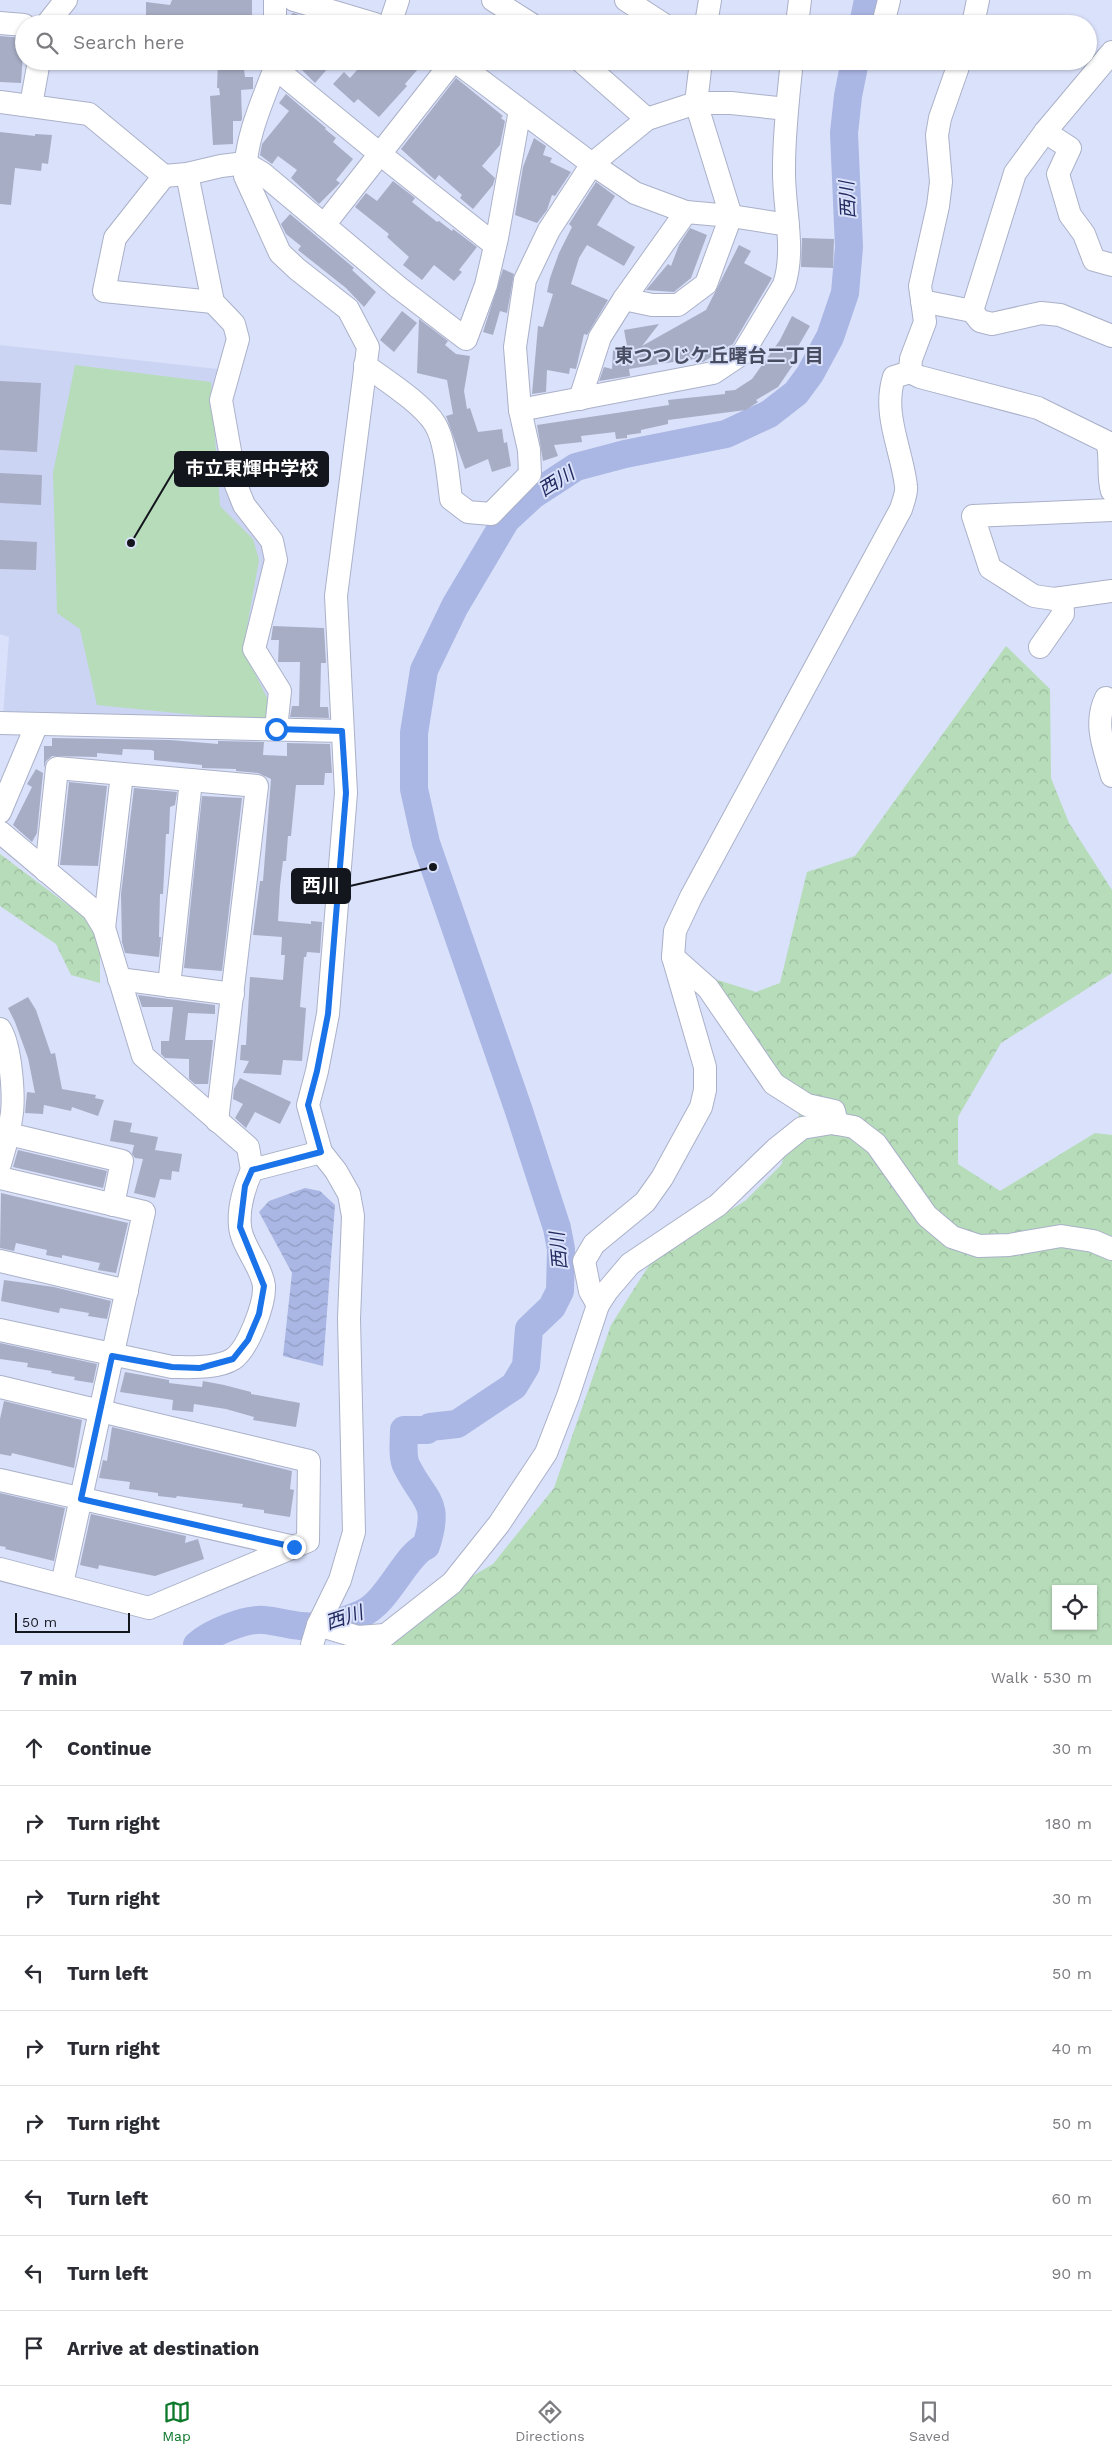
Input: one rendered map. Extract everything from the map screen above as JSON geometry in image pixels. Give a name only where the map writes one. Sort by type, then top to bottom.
[{"type":"street","points":[[55,15],[66,0]]},
{"type":"street","points":[[274,0],[275,15]]},
{"type":"street","points":[[294,0],[345,15]]},
{"type":"street","points":[[393,15],[398,0]]},
{"type":"street","points":[[493,0],[517,15]]},
{"type":"street","points":[[626,0],[649,15]]},
{"type":"street","points":[[708,15],[710,0]]},
{"type":"street","points":[[798,15],[800,0]]},
{"type":"street","points":[[885,15],[888,0]]},
{"type":"street","points":[[0,23],[15,24]]},
{"type":"street","points":[[1097,70],[1112,52]]},
{"type":"street","points":[[31,105],[37,70]]},
{"type":"street","points":[[273,70],[256,116],[245,163],[245,176],[280,253],[297,269],[348,308],[368,347],[336,596],[346,793],[328,1014],[308,1105],[321,1152],[336,1171],[350,1194],[353,1216],[349,1319],[354,1532],[340,1580],[315,1635],[379,1640],[452,1582],[499,1524],[546,1453],[568,1396],[598,1305],[630,1264],[718,1205],[777,1148],[802,1128],[837,1124],[854,1127],[876,1144],[928,1216],[952,1237],[979,1246],[1002,1245],[1061,1236],[1093,1241],[1112,1249]]},
{"type":"street","points":[[282,70],[380,154],[495,245]]},
{"type":"street","points":[[324,225],[447,70]]},
{"type":"street","points":[[466,70],[592,164],[635,193],[686,212],[731,216],[788,225]]},
{"type":"street","points":[[591,70],[647,119]]},
{"type":"street","points":[[624,299],[652,306],[678,305],[706,284],[731,216],[696,103],[700,70]]},
{"type":"street","points":[[520,410],[713,373],[743,353],[784,285],[787,274],[788,225],[784,169],[791,70]]},
{"type":"street","points":[[910,372],[912,359],[925,322],[920,286],[938,206],[941,182],[937,134],[940,118],[957,70]]},
{"type":"street","points":[[972,311],[1015,173],[1045,132],[1097,70]]},
{"type":"street","points":[[0,102],[90,114],[164,176],[187,174],[221,166],[245,163],[262,174],[398,287],[466,339],[486,285],[520,110]]},
{"type":"street","points":[[365,365],[405,394],[435,423],[441,436],[451,499],[468,512],[491,514],[530,474],[529,450],[520,410],[515,347],[525,280],[549,230],[592,164],[647,119],[696,103],[731,103],[787,109]]},
{"type":"street","points":[[1045,132],[1070,148],[1058,174],[1070,215],[1084,234],[1094,260],[1112,265]]},
{"type":"street","points":[[187,174],[214,302],[234,324],[238,339],[221,400],[236,485],[244,505],[272,541],[276,560],[254,649],[280,691],[276,729]]},
{"type":"street","points":[[164,176],[114,238],[104,291],[214,302]]},
{"type":"street","points":[[580,399],[600,337],[624,299],[686,212]]},
{"type":"street","points":[[922,301],[972,311],[980,321],[992,324],[1041,313],[1060,316],[1112,336]]},
{"type":"street","points":[[598,1305],[590,1291],[584,1261],[594,1244],[645,1202],[662,1178],[701,1107],[705,1090],[705,1067],[673,957],[676,931],[691,896],[901,509],[906,488],[892,430],[890,387],[894,377],[910,372],[920,377],[1038,408],[1110,438],[1110,482],[1112,491]]},
{"type":"street","points":[[1112,510],[973,516],[990,568],[1034,596],[1062,598],[1112,591]]},
{"type":"street","points":[[1040,647],[1063,614],[1062,598]]},
{"type":"street","points":[[1109,689],[1112,727]]},
{"type":"street","points":[[1109,689],[1100,711],[1099,726],[1112,776]]},
{"type":"street","points":[[0,723],[342,731]]},
{"type":"street","points":[[0,812],[37,724]]},
{"type":"street","points":[[46,871],[57,768],[258,786],[218,1122]]},
{"type":"street","points":[[104,928],[122,774]]},
{"type":"street","points":[[169,986],[191,780]]},
{"type":"street","points":[[0,832],[93,910],[104,928],[143,1056],[248,1147],[252,1170],[245,1186],[240,1227],[264,1286],[259,1314],[248,1340],[233,1359],[200,1368],[172,1367],[112,1356],[0,1330]]},
{"type":"street","points":[[673,957],[708,988],[774,1084],[807,1105],[834,1111],[837,1124]]},
{"type":"street","points":[[119,979],[233,994]]},
{"type":"street","points":[[0,1029],[5,1036],[10,1061],[12,1118],[4,1133],[0,1164]]},
{"type":"street","points":[[4,1133],[122,1161],[114,1205]]},
{"type":"street","points":[[252,1170],[321,1152]]},
{"type":"street","points":[[0,1178],[144,1212],[62,1584]]},
{"type":"street","points":[[0,1261],[127,1291]]},
{"type":"street","points":[[0,1387],[309,1461],[308,1541],[149,1608],[0,1569]]},
{"type":"street","points":[[0,1480],[294,1547]]},
{"type":"shaded area","points":[[0,345],[227,370],[220,396],[258,532],[267,555],[265,678],[277,720],[3,716],[9,637],[0,634]]},
{"type":"green space","points":[[75,365],[211,382],[220,506],[253,539],[259,560],[243,649],[272,708],[267,722],[97,705],[80,629],[57,613],[53,473]]},
{"type":"green space","points":[[1006,646],[1050,689],[1051,778],[1069,823],[1112,890],[1112,973],[1001,1043],[958,1117],[958,1164],[1000,1191],[1095,1133],[1112,1135],[1112,1645],[386,1645],[439,1596],[493,1564],[554,1488],[611,1325],[655,1256],[745,1201],[781,1165],[799,1115],[767,1052],[734,1012],[695,973],[756,992],[780,983],[807,872],[855,856]]},
{"type":"green space","points":[[0,854],[100,929],[100,983],[71,975],[56,944],[0,906]]},
{"type":"water","points":[[305,1188],[320,1191],[335,1205],[323,1366],[283,1356],[292,1273],[259,1212],[269,1201]]},
{"type":"building","points":[[172,0],[252,0],[252,15],[146,15],[146,2],[170,5]]},
{"type":"building","points":[[0,36],[15,37],[15,70],[22,70],[21,83],[0,82]]},
{"type":"building","points":[[218,70],[244,70],[245,77],[253,77],[253,89],[241,90],[242,119],[241,121],[233,121],[233,144],[213,145],[210,96],[220,95],[219,88],[217,88]]},
{"type":"building","points":[[302,70],[326,70],[315,83]]},
{"type":"building","points":[[357,70],[417,70],[405,84],[407,86],[379,117],[358,99],[354,103],[333,84],[344,72],[350,78]]},
{"type":"building","points":[[456,78],[503,116],[501,118],[505,121],[500,145],[482,166],[495,178],[493,185],[473,209],[460,198],[462,195],[439,175],[435,180],[401,149]]},
{"type":"building","points":[[286,94],[326,128],[336,138],[333,142],[353,159],[336,180],[340,183],[319,204],[291,178],[297,170],[278,156],[272,164],[260,155],[262,144],[289,111],[279,103]]},
{"type":"building","points":[[0,132],[35,136],[35,134],[52,135],[48,164],[42,163],[41,171],[15,168],[11,205],[0,204]]},
{"type":"building","points":[[534,138],[546,146],[543,155],[552,158],[550,162],[571,172],[555,196],[552,195],[547,210],[537,223],[515,215],[523,167]]},
{"type":"building","points":[[393,181],[415,198],[412,202],[437,222],[439,221],[452,231],[453,229],[477,247],[459,270],[462,272],[454,281],[434,265],[422,280],[403,265],[409,257],[387,237],[389,234],[355,207],[366,193],[377,201]]},
{"type":"building","points":[[596,182],[615,196],[597,225],[635,247],[624,266],[587,245],[579,258],[571,284],[608,300],[587,335],[584,334],[576,369],[570,368],[569,374],[547,370],[546,392],[532,394],[538,326],[543,327],[553,294],[547,292],[550,278],[559,253],[572,227],[569,224]]},
{"type":"building","points":[[290,214],[354,268],[352,270],[376,292],[364,307],[346,288],[298,250],[301,246],[286,234],[281,224]]},
{"type":"building","points":[[690,228],[707,235],[691,278],[674,292],[646,290],[668,264],[671,266],[679,245]]},
{"type":"building","points":[[802,238],[834,239],[833,268],[801,267]]},
{"type":"building","points":[[739,245],[751,251],[744,263],[772,278],[733,344],[703,362],[698,362],[696,359],[629,369],[630,376],[599,381],[604,367],[612,369],[613,350],[628,351],[624,330],[659,324],[642,346],[706,310]]},
{"type":"building","points":[[503,269],[514,274],[507,313],[500,311],[493,335],[483,332]]},
{"type":"building","points":[[402,311],[417,323],[394,352],[380,340]]},
{"type":"building","points":[[792,316],[810,326],[789,362],[793,365],[778,387],[756,400],[758,402],[746,410],[668,420],[668,424],[641,430],[641,433],[627,435],[627,438],[616,439],[615,432],[581,436],[582,442],[554,445],[558,456],[543,461],[537,425],[669,405],[668,400],[725,394],[725,391],[735,390],[752,379],[780,340]]},
{"type":"building","points":[[419,319],[448,341],[445,345],[456,354],[470,356],[464,391],[467,409],[470,408],[478,432],[502,429],[504,443],[507,442],[511,466],[492,472],[488,459],[465,469],[446,416],[453,414],[447,380],[417,373]]},
{"type":"building","points":[[0,381],[41,383],[37,452],[0,450]]},
{"type":"building","points":[[0,473],[42,475],[41,505],[0,503]]},
{"type":"building","points":[[0,540],[37,542],[36,570],[0,569]]},
{"type":"building","points":[[273,626],[324,628],[326,663],[321,663],[320,707],[328,707],[329,718],[290,717],[292,706],[299,706],[300,662],[278,662],[279,640],[271,640]]},
{"type":"building","points":[[52,738],[170,740],[218,744],[218,741],[264,742],[263,755],[287,756],[287,743],[330,744],[332,773],[325,773],[324,785],[296,785],[291,836],[288,836],[286,861],[283,861],[280,886],[278,921],[311,924],[311,921],[322,922],[320,953],[307,952],[306,957],[304,957],[300,1007],[306,1008],[302,1061],[283,1060],[281,1075],[243,1073],[249,1061],[240,1060],[241,1045],[246,1045],[250,977],[283,980],[285,955],[281,955],[282,937],[253,935],[260,881],[263,881],[271,779],[258,773],[236,771],[236,769],[202,768],[202,765],[154,760],[154,751],[151,750],[123,749],[122,755],[97,753],[97,757],[52,756],[46,761],[44,768],[44,746],[52,746]]},
{"type":"building","points":[[36,769],[43,773],[37,833],[32,842],[13,825],[32,787],[27,784]]},
{"type":"building","points":[[69,782],[107,786],[98,866],[60,865]]},
{"type":"building","points":[[134,788],[177,792],[175,805],[170,807],[169,834],[166,834],[163,894],[160,894],[159,937],[161,937],[159,957],[125,953],[122,942],[121,894]]},
{"type":"building","points":[[202,796],[242,798],[222,971],[184,968]]},
{"type":"building","points":[[138,995],[215,1005],[215,1014],[188,1013],[185,1040],[213,1040],[208,1084],[195,1084],[189,1079],[189,1059],[165,1058],[161,1054],[161,1041],[169,1041],[173,1007],[142,1007]]},
{"type":"building","points":[[28,997],[36,1010],[51,1054],[55,1053],[62,1089],[96,1095],[95,1098],[104,1100],[98,1116],[72,1107],[71,1111],[44,1105],[43,1114],[25,1113],[27,1092],[35,1093],[28,1058],[8,1008]]},
{"type":"building","points":[[240,1078],[291,1102],[280,1124],[255,1112],[246,1128],[235,1118],[243,1104],[233,1099],[234,1089]]},
{"type":"building","points":[[114,1120],[132,1123],[130,1132],[158,1137],[155,1150],[182,1154],[179,1172],[172,1171],[171,1180],[160,1179],[155,1198],[134,1193],[143,1159],[135,1158],[132,1154],[134,1145],[110,1141]]},
{"type":"building","points":[[18,1150],[107,1171],[103,1188],[13,1167]]},
{"type":"building","points":[[1,1193],[128,1223],[116,1273],[98,1270],[100,1263],[62,1255],[62,1258],[46,1255],[47,1250],[16,1243],[14,1251],[0,1248]]},
{"type":"building","points":[[4,1280],[54,1287],[111,1301],[107,1319],[88,1316],[89,1313],[60,1308],[59,1313],[1,1301]]},
{"type":"building","points":[[0,1343],[97,1364],[93,1383],[74,1380],[75,1377],[51,1373],[52,1371],[27,1367],[28,1363],[0,1359]]},
{"type":"building","points":[[125,1372],[169,1380],[169,1383],[202,1387],[203,1381],[251,1392],[251,1394],[300,1403],[296,1427],[253,1420],[254,1417],[226,1409],[194,1404],[193,1412],[172,1410],[173,1400],[120,1392]]},
{"type":"building","points":[[4,1401],[82,1420],[74,1468],[12,1453],[11,1456],[0,1454],[0,1419]]},
{"type":"building","points":[[112,1427],[292,1471],[290,1489],[294,1490],[290,1517],[264,1513],[264,1510],[242,1507],[243,1504],[177,1496],[176,1498],[158,1496],[158,1493],[129,1489],[130,1482],[99,1478],[103,1460],[107,1461]]},
{"type":"building","points":[[0,1493],[65,1508],[54,1561],[5,1549],[6,1547],[0,1546]]},
{"type":"building","points":[[91,1514],[186,1536],[185,1543],[198,1539],[204,1559],[155,1576],[99,1565],[98,1569],[80,1565]]},
{"type":"waterway","name":"西川","points":[[865,15],[868,0]]},
{"type":"waterway","name":"西川","points":[[197,1645],[219,1631],[248,1621],[264,1620],[308,1626],[331,1624],[361,1614],[380,1600],[411,1559],[426,1546],[432,1519],[428,1502],[406,1465],[404,1430],[427,1430],[430,1427],[457,1424],[514,1386],[526,1366],[529,1329],[552,1307],[560,1291],[561,1249],[557,1228],[519,1111],[426,843],[414,789],[414,733],[424,670],[455,606],[506,520],[533,495],[576,467],[625,454],[726,434],[769,414],[796,393],[810,374],[830,337],[845,293],[849,247],[844,133],[853,70]]},
{"type":"place","name":"市立東輝中学校","points":[[131,543]]},
{"type":"place","name":"西川","points":[[433,867]]},
{"type":"district","name":"東つつじケ丘曙台二丁目","points":[[719,355]]},
{"type":"route","points":[[276,729],[342,731],[346,793],[328,1014],[308,1105],[321,1152],[252,1170],[245,1186],[240,1227],[264,1286],[259,1314],[248,1340],[233,1359],[200,1368],[172,1367],[112,1356],[81,1499],[294,1547]]}]
